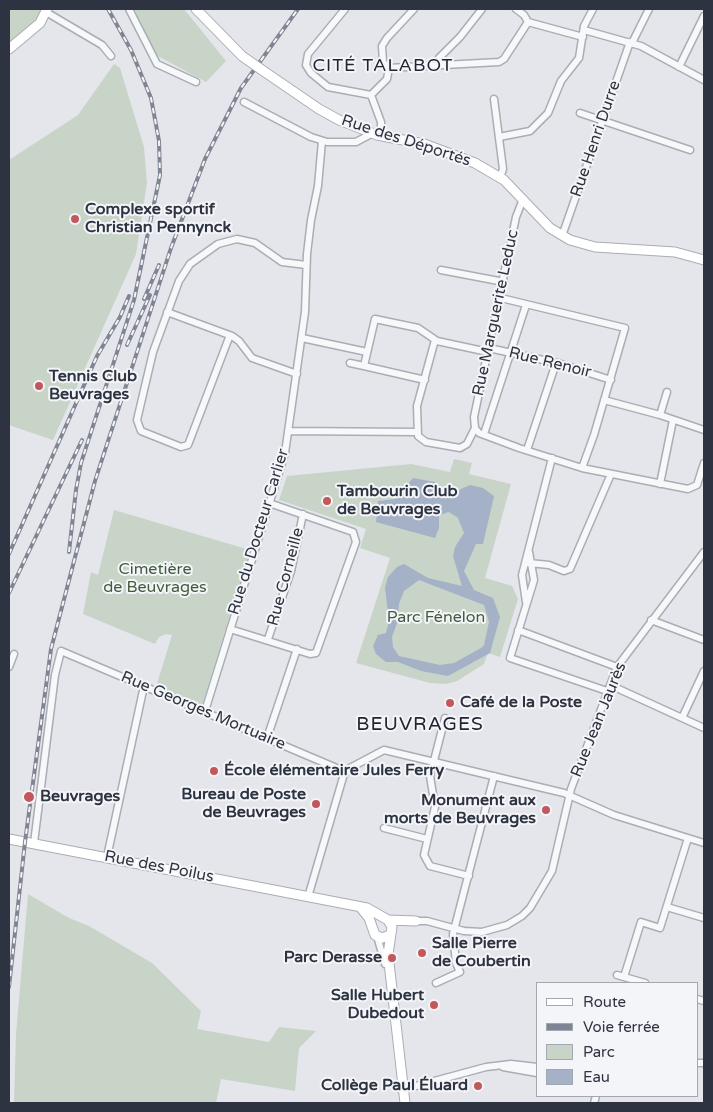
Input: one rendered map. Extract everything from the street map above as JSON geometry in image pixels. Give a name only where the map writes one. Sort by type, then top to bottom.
[{"type":"street","points":[[129,9],[157,64],[196,82]]},
{"type":"street","name":"Rue des Déportés","points":[[196,9],[242,56],[318,109],[377,134],[419,143],[471,161],[500,178],[550,228],[562,236]]},
{"type":"street","points":[[345,9],[308,54],[306,65],[311,73],[328,87],[371,95]]},
{"type":"street","points":[[414,9],[382,46],[383,62],[389,68],[501,61],[528,22]]},
{"type":"street","points":[[438,66],[439,58],[460,37],[482,9]]},
{"type":"street","points":[[516,9],[524,15],[528,22],[631,43],[704,80]]},
{"type":"street","points":[[499,137],[527,132],[540,123],[551,106],[560,81],[579,58],[583,34],[593,9]]},
{"type":"street","name":"Rue Henri Durre","points":[[562,236],[631,43],[649,9]]},
{"type":"street","points":[[9,50],[40,23],[46,10],[102,45],[111,56]]},
{"type":"street","points":[[679,66],[704,16]]},
{"type":"street","points":[[371,95],[387,78],[389,68]]},
{"type":"street","points":[[244,102],[322,141],[339,144],[356,142],[377,134],[381,122],[371,95]]},
{"type":"street","points":[[494,99],[503,172],[500,178]]},
{"type":"street","points":[[580,113],[690,150]]},
{"type":"street","name":"Rue du Docteur Carlier","points":[[205,711],[281,468],[302,338],[310,220],[318,186],[322,141]]},
{"type":"street","name":"Rue Marguerite Leduc","points":[[475,428],[474,417],[519,208],[523,199]]},
{"type":"street","points":[[562,236],[591,246],[670,252],[704,260]]},
{"type":"street","points":[[230,335],[188,445],[181,447],[144,434],[138,428],[137,420],[151,358],[167,312],[185,270],[211,248],[225,241],[248,241],[261,246],[282,262],[306,265]]},
{"type":"street","points":[[441,270],[504,282]]},
{"type":"street","points":[[500,298],[622,326],[626,332],[582,468]]},
{"type":"street","points":[[484,434],[526,305]]},
{"type":"street","points":[[167,312],[230,335],[239,340],[252,358],[297,374]]},
{"type":"street","points":[[364,366],[375,318],[418,328],[435,340],[416,406],[416,432],[419,438],[426,442],[460,448],[467,444],[475,428],[484,434],[582,468],[688,489],[697,485],[704,463]]},
{"type":"street","points":[[302,338],[367,352]]},
{"type":"street","name":"Rue Renoir","points":[[435,340],[556,362],[611,380]]},
{"type":"street","points":[[528,450],[556,362]]},
{"type":"street","points":[[350,363],[424,380]]},
{"type":"street","points":[[660,415],[667,392]]},
{"type":"street","points":[[604,400],[660,415],[704,430]]},
{"type":"street","points":[[660,484],[673,420]]},
{"type":"street","points":[[288,431],[416,432]]},
{"type":"street","points":[[526,606],[522,580],[528,564],[529,552],[552,458]]},
{"type":"street","points":[[528,564],[549,565],[564,571],[570,569],[611,474]]},
{"type":"street","points":[[230,628],[312,654],[318,650],[356,540],[353,532],[269,503]]},
{"type":"street","name":"Rue Corneille","points":[[268,639],[291,571],[303,514]]},
{"type":"street","name":"Rue Jean Jaurès","points":[[416,920],[473,932],[495,930],[515,921],[530,908],[546,884],[555,861],[570,794],[617,667],[704,552]]},
{"type":"street","points":[[528,564],[535,578],[510,658],[608,688],[704,728]]},
{"type":"street","points":[[651,620],[704,640]]},
{"type":"street","points":[[518,630],[617,667]]},
{"type":"street","points":[[267,738],[297,649]]},
{"type":"street","name":"Rue Georges Mortuaire","points":[[34,843],[55,675],[61,651],[346,772]]},
{"type":"street","points":[[9,667],[14,654]]},
{"type":"street","points":[[682,718],[704,672]]},
{"type":"street","points":[[107,857],[144,686]]},
{"type":"street","points":[[445,718],[430,779],[435,807],[424,855],[429,865],[469,876]]},
{"type":"street","points":[[308,897],[338,790],[346,772],[384,750],[570,794],[611,814],[704,843]]},
{"type":"street","points":[[436,983],[460,972],[454,946],[455,929],[494,776]]},
{"type":"street","points":[[384,828],[427,838]]},
{"type":"street","points":[[631,981],[621,976],[641,922],[660,928],[688,838]]},
{"type":"street","name":"Rue des Poilus","points":[[9,839],[371,910],[387,920]]},
{"type":"street","points":[[667,907],[704,918]]},
{"type":"street","points":[[360,908],[368,916],[384,954],[405,1103]]},
{"type":"street","points":[[373,927],[377,920],[416,920]]},
{"type":"street","points":[[387,920],[392,925],[388,956],[392,1010]]},
{"type":"street","points":[[377,936],[384,938],[416,920]]},
{"type":"street","points":[[402,1090],[477,1068],[495,1065],[515,1064],[536,1068]]},
{"type":"street","points":[[495,1065],[536,1072]]},
{"type":"street","points":[[401,1103],[402,1090]]},
{"type":"green space","points":[[9,9],[42,9],[40,17],[9,46]]},
{"type":"green space","points":[[134,9],[184,9],[226,61],[206,82],[156,55]]},
{"type":"green space","name":"Complexe sportif Christian Pennynck","points":[[114,64],[120,68],[144,147],[147,183],[136,254],[53,440],[9,425],[9,160],[78,115]]},
{"type":"green space","name":"Parc Fénelon","points":[[454,459],[472,463],[469,474],[511,484],[485,578],[512,586],[518,599],[500,657],[488,653],[484,664],[457,681],[446,684],[430,683],[356,663],[390,558],[360,548],[366,529],[279,500],[287,476],[411,464],[450,472]]},
{"type":"green space","name":"Cimetière de Beuvrages","points":[[114,510],[250,550],[202,705],[156,687],[172,635],[166,634],[159,637],[155,644],[83,614],[91,572],[98,575]]},
{"type":"green space","points":[[28,894],[69,918],[89,926],[152,963],[201,1011],[197,1029],[269,1042],[279,1027],[316,1031],[299,1048],[295,1091],[221,1079],[216,1103],[14,1103],[16,1034]]},
{"type":"water","points":[[413,478],[435,482],[444,490],[446,497],[451,498],[461,489],[470,485],[483,488],[494,496],[483,544],[476,544],[464,571],[474,590],[493,598],[500,617],[490,653],[448,676],[421,671],[398,662],[386,662],[376,654],[373,646],[378,635],[386,633],[389,621],[385,588],[388,577],[397,567],[404,564],[428,578],[462,586],[453,556],[455,547],[464,533],[458,518],[449,512],[439,515],[439,528],[435,538],[376,522],[378,501],[395,499]],"holes":[[[419,580],[484,605],[489,622],[484,645],[454,663],[440,665],[399,656],[393,647],[392,637],[397,623],[399,604],[404,591]]]},
{"type":"railway","points":[[69,552],[81,463],[134,300],[160,175],[159,141],[151,98],[131,50],[108,9]]},
{"type":"railway","points":[[9,987],[25,842],[51,649],[95,481],[171,248],[205,159],[241,88],[298,9]]},
{"type":"railway","points":[[144,299],[159,265]]},
{"type":"railway","points":[[127,345],[150,295]]},
{"type":"railway","points":[[9,554],[97,356],[120,317],[129,296]]},
{"type":"railway","points":[[9,593],[82,440]]},
{"type":"place","name":"Complexe sportif Christian Pennynck","points":[[75,219]]},
{"type":"place","name":"Tennis Club Beuvrages","points":[[39,386]]},
{"type":"place","name":"Tambourin Club de Beuvrages","points":[[327,501]]},
{"type":"place","name":"Café de la Poste","points":[[450,703]]},
{"type":"place","name":"École élémentaire Jules Ferry","points":[[214,771]]},
{"type":"place","name":"Beuvrages","points":[[29,797]]},
{"type":"place","name":"Bureau de Poste de Beuvrages","points":[[316,804]]},
{"type":"place","name":"Monument aux morts de Beuvrages","points":[[546,810]]},
{"type":"place","name":"Salle Pierre de Coubertin","points":[[422,953]]},
{"type":"place","name":"Parc Derasse","points":[[392,958]]},
{"type":"place","name":"Salle Hubert Dubedout","points":[[434,1005]]},
{"type":"place","name":"Collège Paul Éluard","points":[[478,1086]]},
{"type":"district","name":"CITÉ TALABOT","points":[[383,66]]},
{"type":"district","name":"BEUVRAGES","points":[[420,725]]}]
